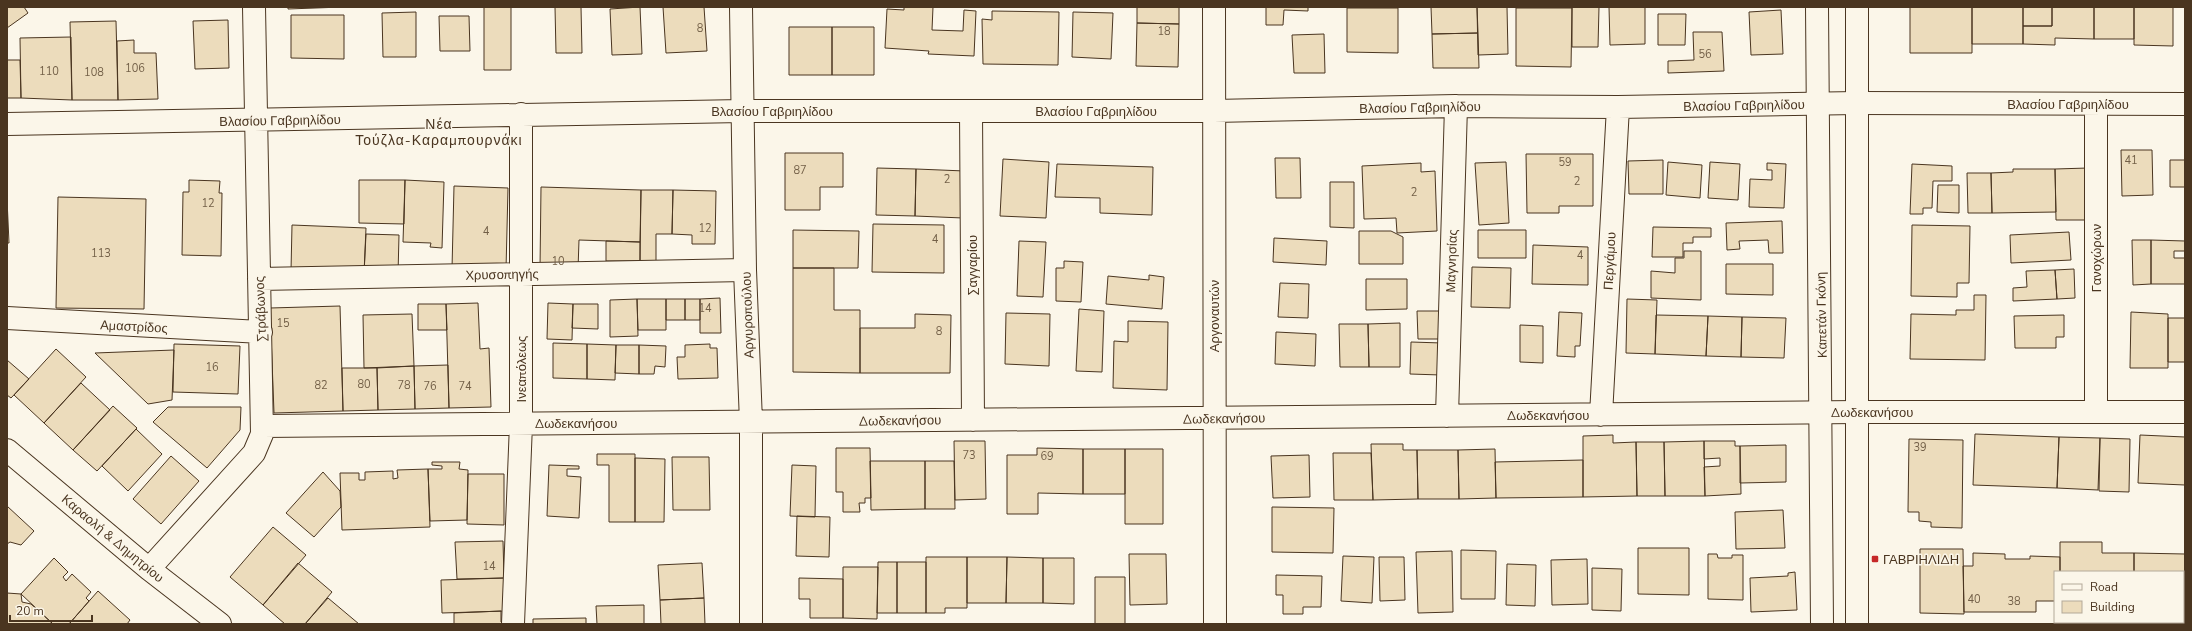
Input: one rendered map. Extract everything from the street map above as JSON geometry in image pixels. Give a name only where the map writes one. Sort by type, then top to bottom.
[{"type":"street","name":"Στράβωνος","points":[[149,569],[254,453],[263,426],[258,279],[254,7]]},
{"type":"street","name":"Αργυροπούλου","points":[[741,7],[745,270],[751,422],[751,624]]},
{"type":"street","name":"Αργοναυτών","points":[[1214,7],[1215,624]]},
{"type":"street","name":"Καπετάν Γκόνη","points":[[1817,7],[1822,412],[1822,624]]},
{"type":"street","points":[[1857,7],[1858,624]]},
{"type":"street","name":"Βλασίου Γαβριηλίδου","points":[[7,124],[742,111],[1214,111],[1456,106],[1618,107],[1857,103],[2185,104]]},
{"type":"street","name":"Γανοχώρων","points":[[2096,104],[2096,412]]},
{"type":"street","name":"Μαγνησίας","points":[[1447,416],[1456,106]]},
{"type":"street","name":"Περγάμου","points":[[1601,415],[1618,107]]},
{"type":"street","name":"Σαγγαρίου","points":[[971,111],[973,420]]},
{"type":"street","name":"Ινεαπόλεως","points":[[513,624],[521,424],[521,114]]},
{"type":"street","name":"Χρυσοπηγής","points":[[258,279],[745,270]]},
{"type":"street","name":"Αμαστρίδος","points":[[7,318],[261,332]]},
{"type":"street","name":"Δωδεκανήσου","points":[[263,426],[1822,412],[2185,412]]},
{"type":"street","name":"Καραολή & Δημητρίου","points":[[7,450],[149,569],[220,624]]},
{"type":"building","points":[[7,7],[24,7],[28,13],[7,28]]},
{"type":"building","points":[[288,7],[342,7],[288,9]]},
{"type":"building","points":[[484,7],[511,7],[511,70],[484,70]]},
{"type":"building","points":[[555,7],[581,7],[582,53],[556,53]]},
{"type":"building","points":[[640,7],[642,54],[612,55],[610,9]]},
{"type":"building","points":[[663,7],[704,7],[707,51],[666,53]]},
{"type":"building","points":[[904,7],[933,7],[932,30],[963,31],[964,10],[976,11],[974,56],[928,54],[929,51],[885,48],[887,9],[904,10]]},
{"type":"building","points":[[1137,7],[1179,7],[1179,24],[1137,23]]},
{"type":"building","points":[[1266,7],[1308,7],[1308,11],[1284,10],[1283,25],[1266,25]]},
{"type":"building","points":[[1431,7],[1477,7],[1478,33],[1432,34]]},
{"type":"building","points":[[1477,7],[1507,7],[1508,54],[1478,55]]},
{"type":"building","points":[[1572,7],[1599,7],[1598,47],[1572,47]]},
{"type":"building","points":[[1609,7],[1645,7],[1645,44],[1610,45]]},
{"type":"building","points":[[1910,7],[1972,7],[1972,53],[1910,53]]},
{"type":"building","points":[[1972,7],[2023,7],[2023,44],[1972,44]]},
{"type":"building","points":[[2023,7],[2052,7],[2052,26],[2023,26]]},
{"type":"building","points":[[2052,7],[2094,7],[2094,39],[2055,38],[2055,45],[2023,44],[2023,26],[2052,26]]},
{"type":"building","points":[[2094,7],[2134,7],[2134,39],[2094,39]]},
{"type":"building","points":[[2134,7],[2173,7],[2173,46],[2134,45]]},
{"type":"building","points":[[1347,8],[1398,8],[1398,53],[1347,52]]},
{"type":"building","points":[[1516,8],[1572,8],[1571,67],[1516,66]]},
{"type":"building","points":[[1781,10],[1783,54],[1751,55],[1749,12]]},
{"type":"building","points":[[992,11],[1059,12],[1058,65],[983,64],[982,19],[992,20]]},
{"type":"building","points":[[416,12],[416,57],[383,57],[382,13]]},
{"type":"building","points":[[1073,12],[1113,13],[1111,59],[1072,57]]},
{"type":"building","points":[[1658,14],[1686,14],[1685,45],[1658,45]]},
{"type":"building","points":[[291,15],[344,15],[344,59],[291,58]]},
{"type":"building","points":[[439,16],[469,16],[470,51],[440,51]]},
{"type":"building","points":[[228,20],[229,68],[195,69],[193,21]]},
{"type":"building","points":[[116,21],[118,100],[72,100],[70,22]]},
{"type":"building","points":[[1137,23],[1179,24],[1178,67],[1136,66]]},
{"type":"building","points":[[789,27],[832,27],[832,75],[789,75]]},
{"type":"building","points":[[832,27],[874,27],[874,75],[832,75]]},
{"type":"building","points":[[1693,32],[1722,32],[1724,71],[1668,73],[1668,61],[1694,60]]},
{"type":"building","points":[[1478,33],[1479,68],[1433,68],[1432,34]]},
{"type":"building","points":[[1324,34],[1325,73],[1294,73],[1292,35]]},
{"type":"building","points":[[71,37],[72,100],[21,98],[20,38]]},
{"type":"building","points":[[134,40],[134,53],[156,53],[158,99],[118,100],[117,41]]},
{"type":"building","points":[[7,60],[20,60],[21,98],[7,98]]},
{"type":"building","points":[[2121,150],[2152,150],[2153,195],[2122,196]]},
{"type":"building","points":[[785,153],[843,153],[843,187],[820,187],[820,210],[785,210]]},
{"type":"building","points":[[1526,154],[1593,154],[1593,206],[1559,206],[1559,213],[1527,213]]},
{"type":"building","points":[[1275,158],[1300,158],[1301,198],[1276,198]]},
{"type":"building","points":[[1003,159],[1049,162],[1046,218],[1000,216]]},
{"type":"building","points":[[1663,160],[1663,194],[1629,194],[1628,161]]},
{"type":"building","points":[[2170,160],[2185,160],[2185,187],[2170,187]]},
{"type":"building","points":[[1506,162],[1509,223],[1479,225],[1475,163]]},
{"type":"building","points":[[1668,162],[1702,165],[1700,198],[1666,195]]},
{"type":"building","points":[[1710,162],[1740,164],[1738,200],[1708,198]]},
{"type":"building","points":[[1421,163],[1421,172],[1435,171],[1437,231],[1397,233],[1396,218],[1364,219],[1362,166]]},
{"type":"building","points":[[1767,163],[1786,164],[1784,208],[1749,207],[1750,179],[1772,180],[1772,170],[1767,170]]},
{"type":"building","points":[[1057,164],[1153,167],[1152,215],[1100,213],[1100,198],[1055,197]]},
{"type":"building","points":[[1912,164],[1952,166],[1952,181],[1933,181],[1932,208],[1923,208],[1923,214],[1910,214]]},
{"type":"building","points":[[877,168],[916,169],[915,216],[876,215]]},
{"type":"building","points":[[2088,168],[2089,220],[2056,220],[2055,169]]},
{"type":"building","points":[[916,169],[965,171],[963,218],[915,216]]},
{"type":"building","points":[[2013,169],[2055,169],[2056,212],[1992,213],[1991,173],[2013,172]]},
{"type":"building","points":[[1967,173],[1991,173],[1992,213],[1968,213]]},
{"type":"building","points":[[189,180],[220,181],[219,193],[222,193],[221,256],[182,255],[183,192],[189,192]]},
{"type":"building","points":[[359,180],[405,180],[404,224],[359,223]]},
{"type":"building","points":[[405,180],[444,182],[442,248],[430,247],[431,243],[403,242]]},
{"type":"building","points":[[1330,182],[1354,182],[1354,228],[1330,227]]},
{"type":"building","points":[[1938,185],[1959,185],[1959,213],[1937,212]]},
{"type":"building","points":[[454,186],[508,188],[506,270],[452,269]]},
{"type":"building","points":[[541,187],[641,190],[640,242],[579,240],[578,270],[540,269]]},
{"type":"building","points":[[641,190],[673,190],[672,234],[656,234],[656,261],[640,261]]},
{"type":"building","points":[[673,190],[716,191],[715,244],[692,244],[692,235],[672,234]]},
{"type":"building","points":[[58,197],[146,199],[144,309],[56,308]]},
{"type":"building","points":[[7,199],[9,243],[7,243]]},
{"type":"building","points":[[1782,221],[1783,253],[1769,253],[1768,240],[1739,241],[1740,249],[1727,250],[1726,223]]},
{"type":"building","points":[[873,224],[944,225],[944,273],[872,272]]},
{"type":"building","points":[[292,225],[366,228],[364,274],[291,271]]},
{"type":"building","points":[[1912,225],[1970,226],[1969,283],[1957,283],[1957,297],[1911,296]]},
{"type":"building","points":[[1653,227],[1711,228],[1711,237],[1693,237],[1693,243],[1683,243],[1683,257],[1652,257]]},
{"type":"building","points":[[793,230],[859,231],[858,268],[793,268]]},
{"type":"building","points":[[1478,230],[1526,230],[1526,258],[1478,258]]},
{"type":"building","points":[[1359,231],[1391,231],[1403,237],[1403,264],[1359,264]]},
{"type":"building","points":[[2069,232],[2071,260],[2011,263],[2010,235]]},
{"type":"building","points":[[366,234],[399,235],[398,275],[364,274]]},
{"type":"building","points":[[1274,238],[1327,241],[1326,265],[1273,262]]},
{"type":"building","points":[[2132,240],[2151,240],[2151,284],[2133,285]]},
{"type":"building","points":[[2151,240],[2185,241],[2185,251],[2174,251],[2174,258],[2185,258],[2185,284],[2151,284]]},
{"type":"building","points":[[606,241],[640,242],[640,261],[606,261]]},
{"type":"building","points":[[1019,241],[1046,242],[1043,297],[1017,296]]},
{"type":"building","points":[[1533,245],[1588,247],[1588,285],[1532,284]]},
{"type":"building","points":[[1684,251],[1701,251],[1701,300],[1651,298],[1651,271],[1675,273],[1675,258],[1684,258]]},
{"type":"building","points":[[1064,261],[1083,262],[1081,302],[1056,301],[1056,268],[1064,268]]},
{"type":"building","points":[[1726,264],[1773,264],[1773,295],[1726,294]]},
{"type":"building","points":[[1472,267],[1511,268],[1510,308],[1471,307]]},
{"type":"building","points":[[793,268],[834,268],[834,310],[860,310],[860,373],[793,372]]},
{"type":"building","points":[[2074,269],[2075,298],[2057,299],[2055,270]]},
{"type":"building","points":[[2055,270],[2057,299],[2013,301],[2013,288],[2027,287],[2026,271]]},
{"type":"building","points":[[1149,275],[1164,277],[1162,309],[1106,304],[1108,276],[1149,280]]},
{"type":"building","points":[[1366,279],[1407,279],[1407,309],[1366,310]]},
{"type":"building","points":[[1280,283],[1309,284],[1308,318],[1278,317]]},
{"type":"building","points":[[1974,295],[1986,295],[1985,360],[1910,359],[1911,314],[1956,315],[1956,310],[1974,310]]},
{"type":"building","points":[[720,298],[721,333],[700,333],[700,299]]},
{"type":"building","points":[[637,299],[638,336],[610,337],[610,300]]},
{"type":"building","points":[[637,299],[666,299],[666,330],[638,330]]},
{"type":"building","points":[[666,299],[685,299],[685,320],[666,320]]},
{"type":"building","points":[[685,299],[700,299],[700,320],[685,320]]},
{"type":"building","points":[[1627,299],[1657,300],[1655,354],[1626,353]]},
{"type":"building","points":[[478,303],[480,349],[489,348],[491,407],[449,408],[446,304]]},
{"type":"building","points":[[548,303],[573,304],[572,340],[547,339]]},
{"type":"building","points":[[418,304],[446,304],[447,330],[418,330]]},
{"type":"building","points":[[573,304],[598,304],[598,329],[572,328]]},
{"type":"building","points":[[340,306],[343,411],[274,413],[270,308]]},
{"type":"building","points":[[1079,309],[1104,311],[1102,372],[1076,371]]},
{"type":"building","points":[[1417,311],[1441,311],[1441,339],[1418,339]]},
{"type":"building","points":[[1559,312],[1582,313],[1580,346],[1575,346],[1575,357],[1557,356]]},
{"type":"building","points":[[2131,312],[2168,314],[2168,368],[2130,368]]},
{"type":"building","points":[[1006,313],[1050,314],[1049,366],[1005,364]]},
{"type":"building","points":[[412,314],[414,366],[364,368],[363,315]]},
{"type":"building","points":[[915,314],[951,315],[950,373],[860,373],[860,328],[915,328]]},
{"type":"building","points":[[1656,315],[1708,316],[1706,356],[1655,354]]},
{"type":"building","points":[[2064,315],[2064,337],[2056,337],[2056,348],[2015,348],[2014,316]]},
{"type":"building","points":[[1708,316],[1742,317],[1741,357],[1706,356]]},
{"type":"building","points":[[1742,317],[1786,318],[1784,358],[1741,357]]},
{"type":"building","points":[[2168,318],[2185,318],[2185,362],[2168,362]]},
{"type":"building","points":[[1128,321],[1168,322],[1167,390],[1113,388],[1114,341],[1128,342]]},
{"type":"building","points":[[1400,323],[1400,367],[1369,367],[1368,324]]},
{"type":"building","points":[[1339,324],[1368,324],[1369,367],[1340,367]]},
{"type":"building","points":[[1520,325],[1543,326],[1543,363],[1520,362]]},
{"type":"building","points":[[1276,332],[1316,334],[1315,366],[1275,364]]},
{"type":"building","points":[[1411,342],[1442,343],[1441,375],[1410,374]]},
{"type":"building","points":[[553,343],[587,344],[587,379],[553,378]]},
{"type":"building","points":[[174,344],[240,346],[238,394],[173,392]]},
{"type":"building","points":[[587,344],[616,345],[615,380],[587,379]]},
{"type":"building","points":[[710,344],[710,348],[717,348],[718,378],[678,379],[677,357],[685,357],[685,345]]},
{"type":"building","points":[[616,345],[639,345],[639,374],[615,373]]},
{"type":"building","points":[[639,345],[666,346],[665,367],[655,366],[654,374],[639,374]]},
{"type":"building","points":[[56,349],[86,377],[44,423],[14,395]]},
{"type":"building","points":[[174,350],[172,400],[148,404],[95,353]]},
{"type":"building","points":[[7,360],[29,379],[11,398],[7,395]]},
{"type":"building","points":[[448,365],[449,408],[415,409],[414,366]]},
{"type":"building","points":[[414,366],[415,409],[378,410],[377,368]]},
{"type":"building","points":[[342,368],[377,368],[378,410],[343,411]]},
{"type":"building","points":[[81,383],[110,410],[73,450],[44,423]]},
{"type":"building","points":[[113,406],[137,428],[97,471],[73,450]]},
{"type":"building","points":[[168,407],[241,407],[240,430],[207,468],[153,422]]},
{"type":"building","points":[[136,429],[162,454],[128,491],[102,466]]},
{"type":"building","points":[[1975,434],[2059,437],[2057,488],[1973,485]]},
{"type":"building","points":[[1613,435],[1613,443],[1636,442],[1637,496],[1583,497],[1583,436]]},
{"type":"building","points":[[2140,435],[2185,437],[2185,485],[2138,483]]},
{"type":"building","points":[[2059,437],[2100,438],[2098,490],[2057,488]]},
{"type":"building","points":[[2100,438],[2130,439],[2129,492],[2099,491]]},
{"type":"building","points":[[1909,439],[1963,440],[1962,528],[1931,527],[1931,522],[1919,521],[1919,512],[1908,512]]},
{"type":"building","points":[[954,441],[985,441],[986,499],[955,500]]},
{"type":"building","points":[[1704,441],[1705,496],[1665,496],[1664,442]]},
{"type":"building","points":[[1704,441],[1735,441],[1735,446],[1740,446],[1741,494],[1705,496],[1704,467],[1720,466],[1720,458],[1704,459]]},
{"type":"building","points":[[1636,442],[1664,442],[1665,496],[1637,496]]},
{"type":"building","points":[[1371,444],[1403,444],[1403,450],[1417,450],[1418,499],[1373,500]]},
{"type":"building","points":[[1786,445],[1786,482],[1740,483],[1740,446]]},
{"type":"building","points":[[836,448],[870,448],[871,498],[865,498],[865,503],[859,503],[860,512],[843,512],[843,492],[836,492]]},
{"type":"building","points":[[1037,448],[1083,449],[1083,494],[1038,493],[1038,514],[1007,514],[1007,455],[1037,455]]},
{"type":"building","points":[[1083,449],[1125,449],[1125,494],[1083,494]]},
{"type":"building","points":[[1125,449],[1163,449],[1163,524],[1125,524]]},
{"type":"building","points":[[1495,449],[1496,498],[1459,499],[1458,450]]},
{"type":"building","points":[[1417,450],[1458,450],[1459,499],[1418,499]]},
{"type":"building","points":[[1333,453],[1371,453],[1373,500],[1334,500]]},
{"type":"building","points":[[597,454],[635,454],[635,522],[609,522],[609,465],[597,465]]},
{"type":"building","points":[[1309,455],[1310,497],[1273,498],[1271,456]]},
{"type":"building","points":[[171,456],[199,481],[161,524],[133,499]]},
{"type":"building","points":[[672,457],[709,457],[710,510],[673,510]]},
{"type":"building","points":[[635,458],[665,459],[664,522],[635,522]]},
{"type":"building","points":[[1583,460],[1583,497],[1496,498],[1495,462]]},
{"type":"building","points":[[870,461],[925,461],[925,509],[871,510]]},
{"type":"building","points":[[925,461],[954,461],[955,509],[925,509]]},
{"type":"building","points":[[432,462],[460,462],[459,469],[468,470],[467,520],[430,521],[428,469],[442,469],[442,466],[432,465]]},
{"type":"building","points":[[549,465],[579,466],[579,469],[567,469],[567,476],[581,477],[579,518],[547,516]]},
{"type":"building","points":[[792,465],[816,466],[815,517],[790,516]]},
{"type":"building","points":[[428,469],[430,527],[342,530],[340,473],[359,473],[359,480],[365,480],[365,472],[393,471],[393,479],[398,478],[397,470]]},
{"type":"building","points":[[323,472],[340,491],[341,507],[314,537],[286,513]]},
{"type":"building","points":[[468,474],[504,474],[504,525],[467,524]]},
{"type":"building","points":[[7,506],[34,531],[21,545],[10,542],[7,544]]},
{"type":"building","points":[[1272,507],[1334,508],[1333,553],[1272,552]]},
{"type":"building","points":[[1783,510],[1785,548],[1736,549],[1735,512]]},
{"type":"building","points":[[797,516],[830,517],[829,557],[796,556]]},
{"type":"building","points":[[273,527],[306,555],[263,605],[230,577]]},
{"type":"building","points":[[503,541],[504,578],[457,579],[455,542]]},
{"type":"building","points":[[2060,542],[2102,542],[2102,553],[2134,553],[2134,571],[2060,571]]},
{"type":"building","points":[[1638,548],[1689,548],[1689,595],[1638,594]]},
{"type":"building","points":[[1920,549],[1963,549],[1964,614],[1920,613]]},
{"type":"building","points":[[1461,550],[1496,551],[1495,599],[1461,599]]},
{"type":"building","points":[[1452,551],[1453,612],[1418,613],[1416,552]]},
{"type":"building","points":[[1973,553],[2005,554],[2005,559],[2030,559],[2030,556],[2060,557],[2060,571],[2054,571],[2054,601],[2036,601],[2036,612],[1964,612],[1963,566],[1973,566]]},
{"type":"building","points":[[2134,553],[2185,554],[2185,606],[2184,571],[2134,571]]},
{"type":"building","points":[[1129,554],[1166,554],[1167,604],[1130,605]]},
{"type":"building","points":[[1708,554],[1717,554],[1718,558],[1732,558],[1732,555],[1743,555],[1743,600],[1708,599]]},
{"type":"building","points":[[1343,556],[1374,557],[1372,603],[1341,601]]},
{"type":"building","points":[[926,557],[967,557],[967,608],[945,608],[945,613],[926,613]]},
{"type":"building","points":[[967,557],[1007,557],[1006,603],[967,603]]},
{"type":"building","points":[[1007,557],[1043,558],[1043,603],[1006,603]]},
{"type":"building","points":[[1379,557],[1404,557],[1405,600],[1380,601]]},
{"type":"building","points":[[54,558],[68,572],[63,577],[66,581],[72,574],[91,592],[86,598],[89,601],[69,624],[53,624],[21,594]]},
{"type":"building","points":[[1043,558],[1074,558],[1074,604],[1043,603]]},
{"type":"building","points":[[1587,559],[1588,604],[1552,605],[1551,560]]},
{"type":"building","points":[[878,562],[897,562],[897,613],[877,613]]},
{"type":"building","points":[[897,562],[926,562],[926,613],[897,613]]},
{"type":"building","points":[[298,563],[332,592],[305,624],[285,624],[263,605]]},
{"type":"building","points":[[702,563],[704,598],[660,600],[658,565]]},
{"type":"building","points":[[1507,564],[1536,565],[1535,606],[1506,605]]},
{"type":"building","points":[[843,567],[878,567],[877,619],[843,618]]},
{"type":"building","points":[[1592,568],[1622,569],[1621,611],[1592,610]]},
{"type":"building","points":[[1795,572],[1797,610],[1751,612],[1750,578],[1788,576],[1788,573]]},
{"type":"building","points":[[1276,575],[1322,576],[1321,607],[1303,607],[1303,614],[1283,614],[1283,595],[1276,595]]},
{"type":"building","points":[[1095,577],[1125,577],[1125,624],[1095,624]]},
{"type":"building","points":[[504,578],[505,611],[442,613],[441,580]]},
{"type":"building","points":[[799,578],[843,579],[843,618],[810,618],[810,599],[799,599]]},
{"type":"building","points":[[98,591],[130,620],[127,624],[69,624]]},
{"type":"building","points":[[7,593],[21,594],[22,602],[31,604],[53,624],[7,624]]},
{"type":"building","points":[[328,598],[359,624],[305,624]]},
{"type":"building","points":[[704,598],[705,624],[661,624],[660,600]]},
{"type":"building","points":[[644,605],[644,624],[597,624],[596,606]]},
{"type":"building","points":[[501,611],[501,622],[506,622],[506,624],[454,624],[454,613]]},
{"type":"building","points":[[586,618],[586,624],[533,624],[533,619]]},
{"type":"place","name":"ΓΑΒΡΙΗΛΙΔΗ","points":[[1875,559]]},
{"type":"district","name":"Νέα Τούζλα-Καραμπουρνάκι","points":[[439,132]]}]
